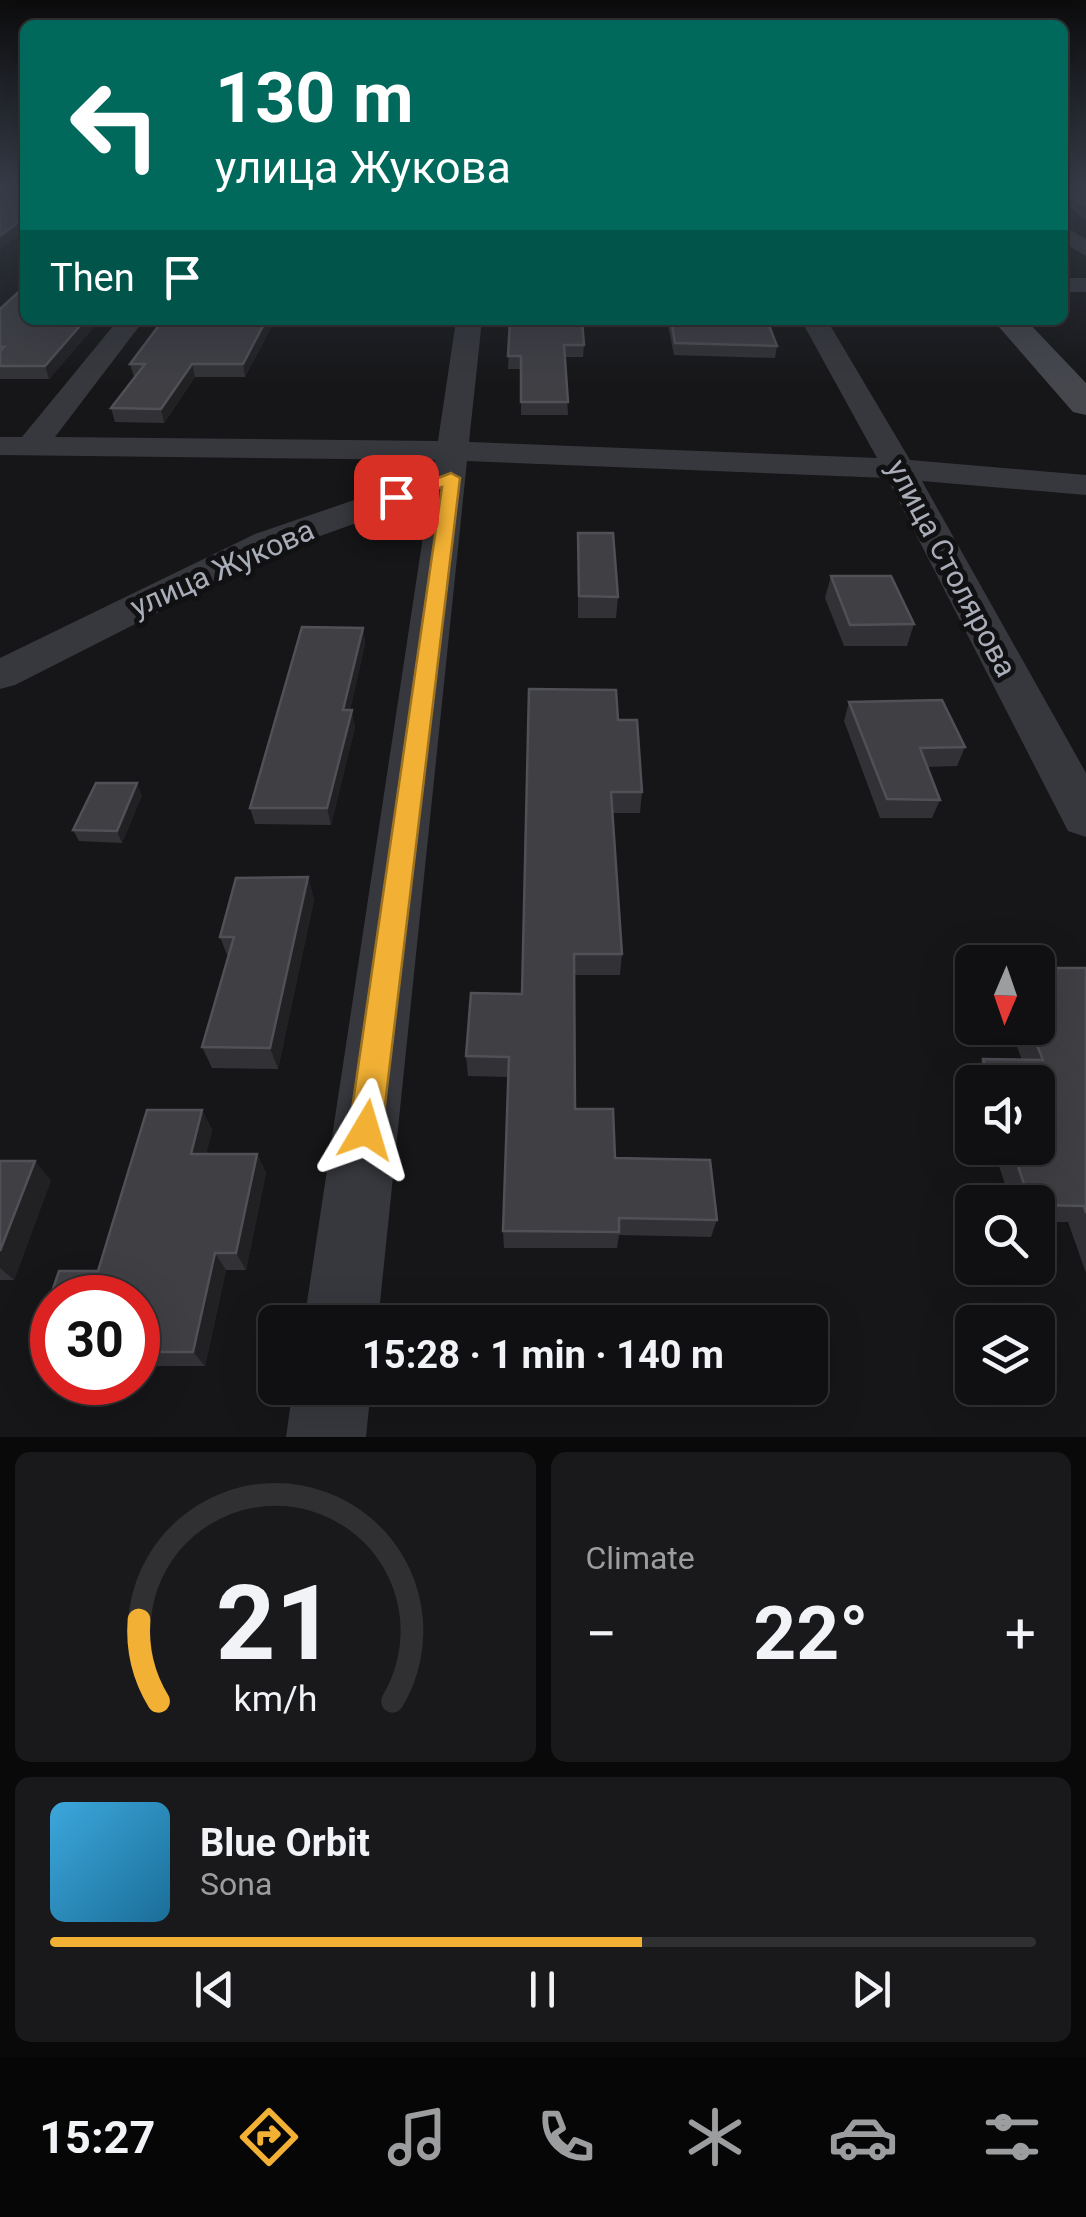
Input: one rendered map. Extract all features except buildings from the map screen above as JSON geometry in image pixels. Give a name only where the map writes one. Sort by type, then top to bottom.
[{"type":"main road","points":[[1014,325],[1086,404]]},
{"type":"street","points":[[33,444],[127,325]]},
{"type":"street","points":[[343,1305],[468,325]]},
{"type":"street","name":"улица Столярова","points":[[817,325],[899,469],[1086,818]]},
{"type":"street","points":[[0,446],[33,444],[453,465],[899,469],[1086,485]]},
{"type":"street","name":"улица Жукова","points":[[0,675],[268,542],[453,465]]},
{"type":"street","points":[[326,1437],[330,1405]]},
{"type":"route","points":[[366,1130],[451,478],[396,497]]}]
